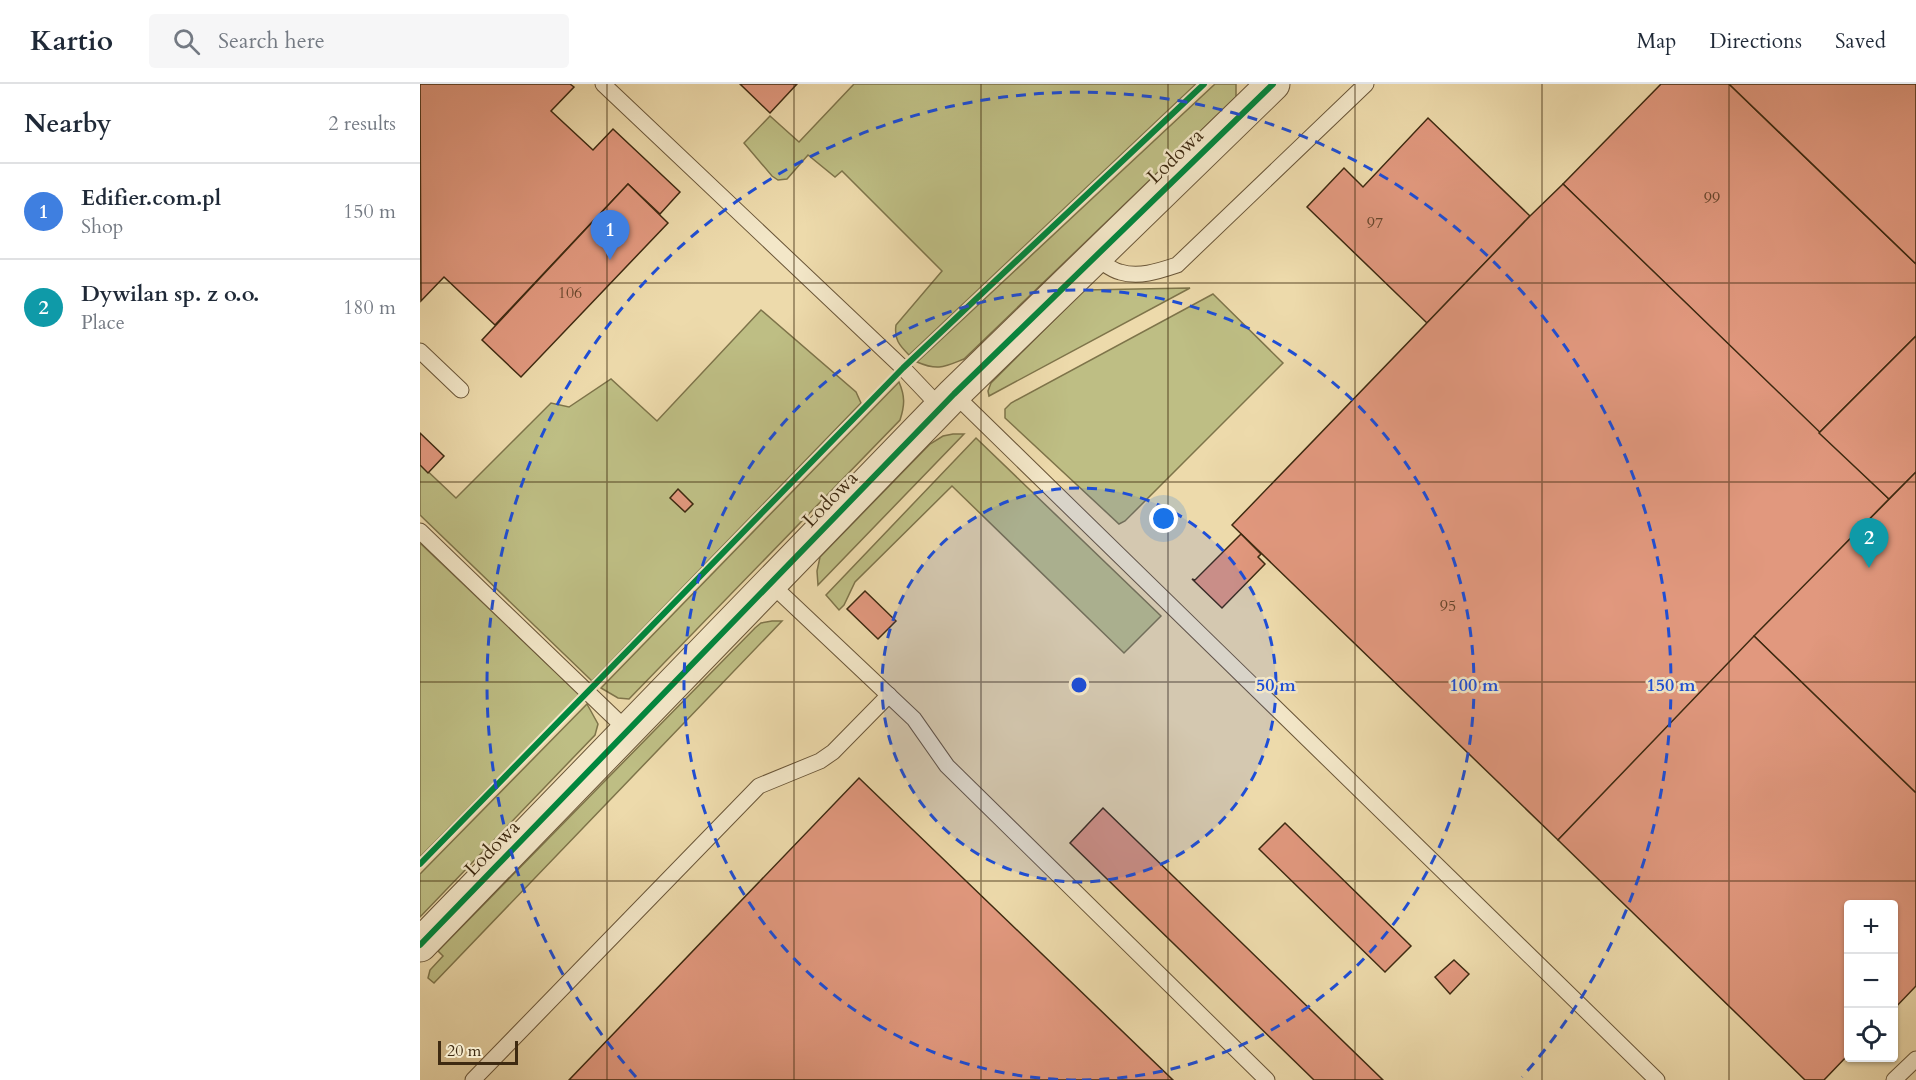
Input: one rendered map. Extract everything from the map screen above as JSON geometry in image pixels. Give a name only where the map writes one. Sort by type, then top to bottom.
[{"type":"street","name":"Lodowa","points":[[420,945],[948,401],[1271,85]]},
{"type":"lane","points":[[603,84],[886,352],[948,401],[1657,1080]]},
{"type":"lane","points":[[1095,258],[1119,272],[1136,274],[1157,272],[1177,265],[1366,84]]},
{"type":"lane","points":[[420,351],[460,390]]},
{"type":"lane","points":[[420,531],[628,731]]},
{"type":"lane","points":[[771,584],[914,719],[946,766],[1267,1080]]},
{"type":"lane","points":[[473,1080],[759,786],[820,761],[833,752],[889,695]]},
{"type":"lane","points":[[1894,1080],[1916,1059]]},
{"type":"green space","points":[[854,84],[1196,84],[909,355],[898,342],[896,325],[942,271],[842,171],[835,177],[808,155],[787,179],[778,180],[744,143],[770,116],[799,142]]},
{"type":"green space","points":[[1215,84],[1236,84],[1236,97],[964,359],[941,367],[917,362]]},
{"type":"green space","points":[[1190,288],[989,396],[991,383],[1084,290]]},
{"type":"green space","points":[[1213,294],[1283,363],[1125,521],[1119,524],[1005,418],[1005,409],[1011,403]]},
{"type":"green space","points":[[761,310],[856,392],[861,403],[592,681],[420,515],[420,464],[456,498],[551,403],[569,407],[611,379],[657,421]]},
{"type":"green space","points":[[899,382],[904,401],[900,420],[629,699],[618,698],[601,688]]},
{"type":"green space","points":[[964,434],[818,585],[817,571],[820,557],[930,444],[943,436]]},
{"type":"green space","points":[[976,438],[1161,616],[1124,653],[952,486],[855,582],[844,605],[839,610],[826,595]]},
{"type":"green space","points":[[420,543],[580,695],[420,857]]},
{"type":"green space","points":[[782,621],[434,983],[428,978],[430,970],[443,956],[438,951],[755,628],[761,623]]},
{"type":"green space","points":[[587,704],[598,724],[595,735],[420,917],[420,874]]},
{"type":"building","points":[[420,84],[570,84],[574,87],[551,111],[593,150],[613,129],[680,192],[660,214],[628,184],[495,325],[444,277],[421,301]]},
{"type":"building","points":[[740,84],[797,84],[770,113]]},
{"type":"building","points":[[1661,84],[1729,84],[1916,264],[1916,336],[1819,433],[1563,184]]},
{"type":"building","points":[[1729,84],[1916,84],[1916,264]]},
{"type":"building","points":[[1428,118],[1530,216],[1427,323],[1307,207],[1344,168],[1363,187]]},
{"type":"building","points":[[628,184],[668,223],[521,377],[482,340]]},
{"type":"building","points":[[1563,184],[1889,499],[1558,840],[1232,525]]},
{"type":"building","points":[[1916,336],[1916,472],[1889,499],[1819,433]]},
{"type":"building","points":[[420,433],[444,456],[428,473],[420,465]]},
{"type":"building","points":[[1916,472],[1916,793],[1754,636]]},
{"type":"building","points":[[678,489],[693,504],[685,512],[670,498]]},
{"type":"building","points":[[1241,534],[1261,554],[1258,557],[1265,564],[1222,608],[1192,579],[1195,580]]},
{"type":"building","points":[[865,591],[896,621],[878,639],[847,609]]},
{"type":"building","points":[[1754,636],[1916,793],[1916,986],[1898,1005],[1898,900],[1844,900],[1844,1059],[1824,1080],[1805,1080],[1558,840]]},
{"type":"building","points":[[859,778],[1173,1080],[569,1080]]},
{"type":"building","points":[[1103,808],[1383,1080],[1314,1080],[1070,843]]},
{"type":"building","points":[[1285,823],[1411,946],[1385,972],[1259,849]]},
{"type":"building","points":[[1454,960],[1469,974],[1450,994],[1435,977]]},
{"type":"cycle path","points":[[420,864],[903,368],[1204,84]]},
{"type":"cycle path","points":[[420,945],[954,394],[1273,84]]},
{"type":"place","name":"Edifier.com.pl","points":[[610,260]]},
{"type":"place","name":"Dywilan sp. z o.o.","points":[[1869,568]]}]
